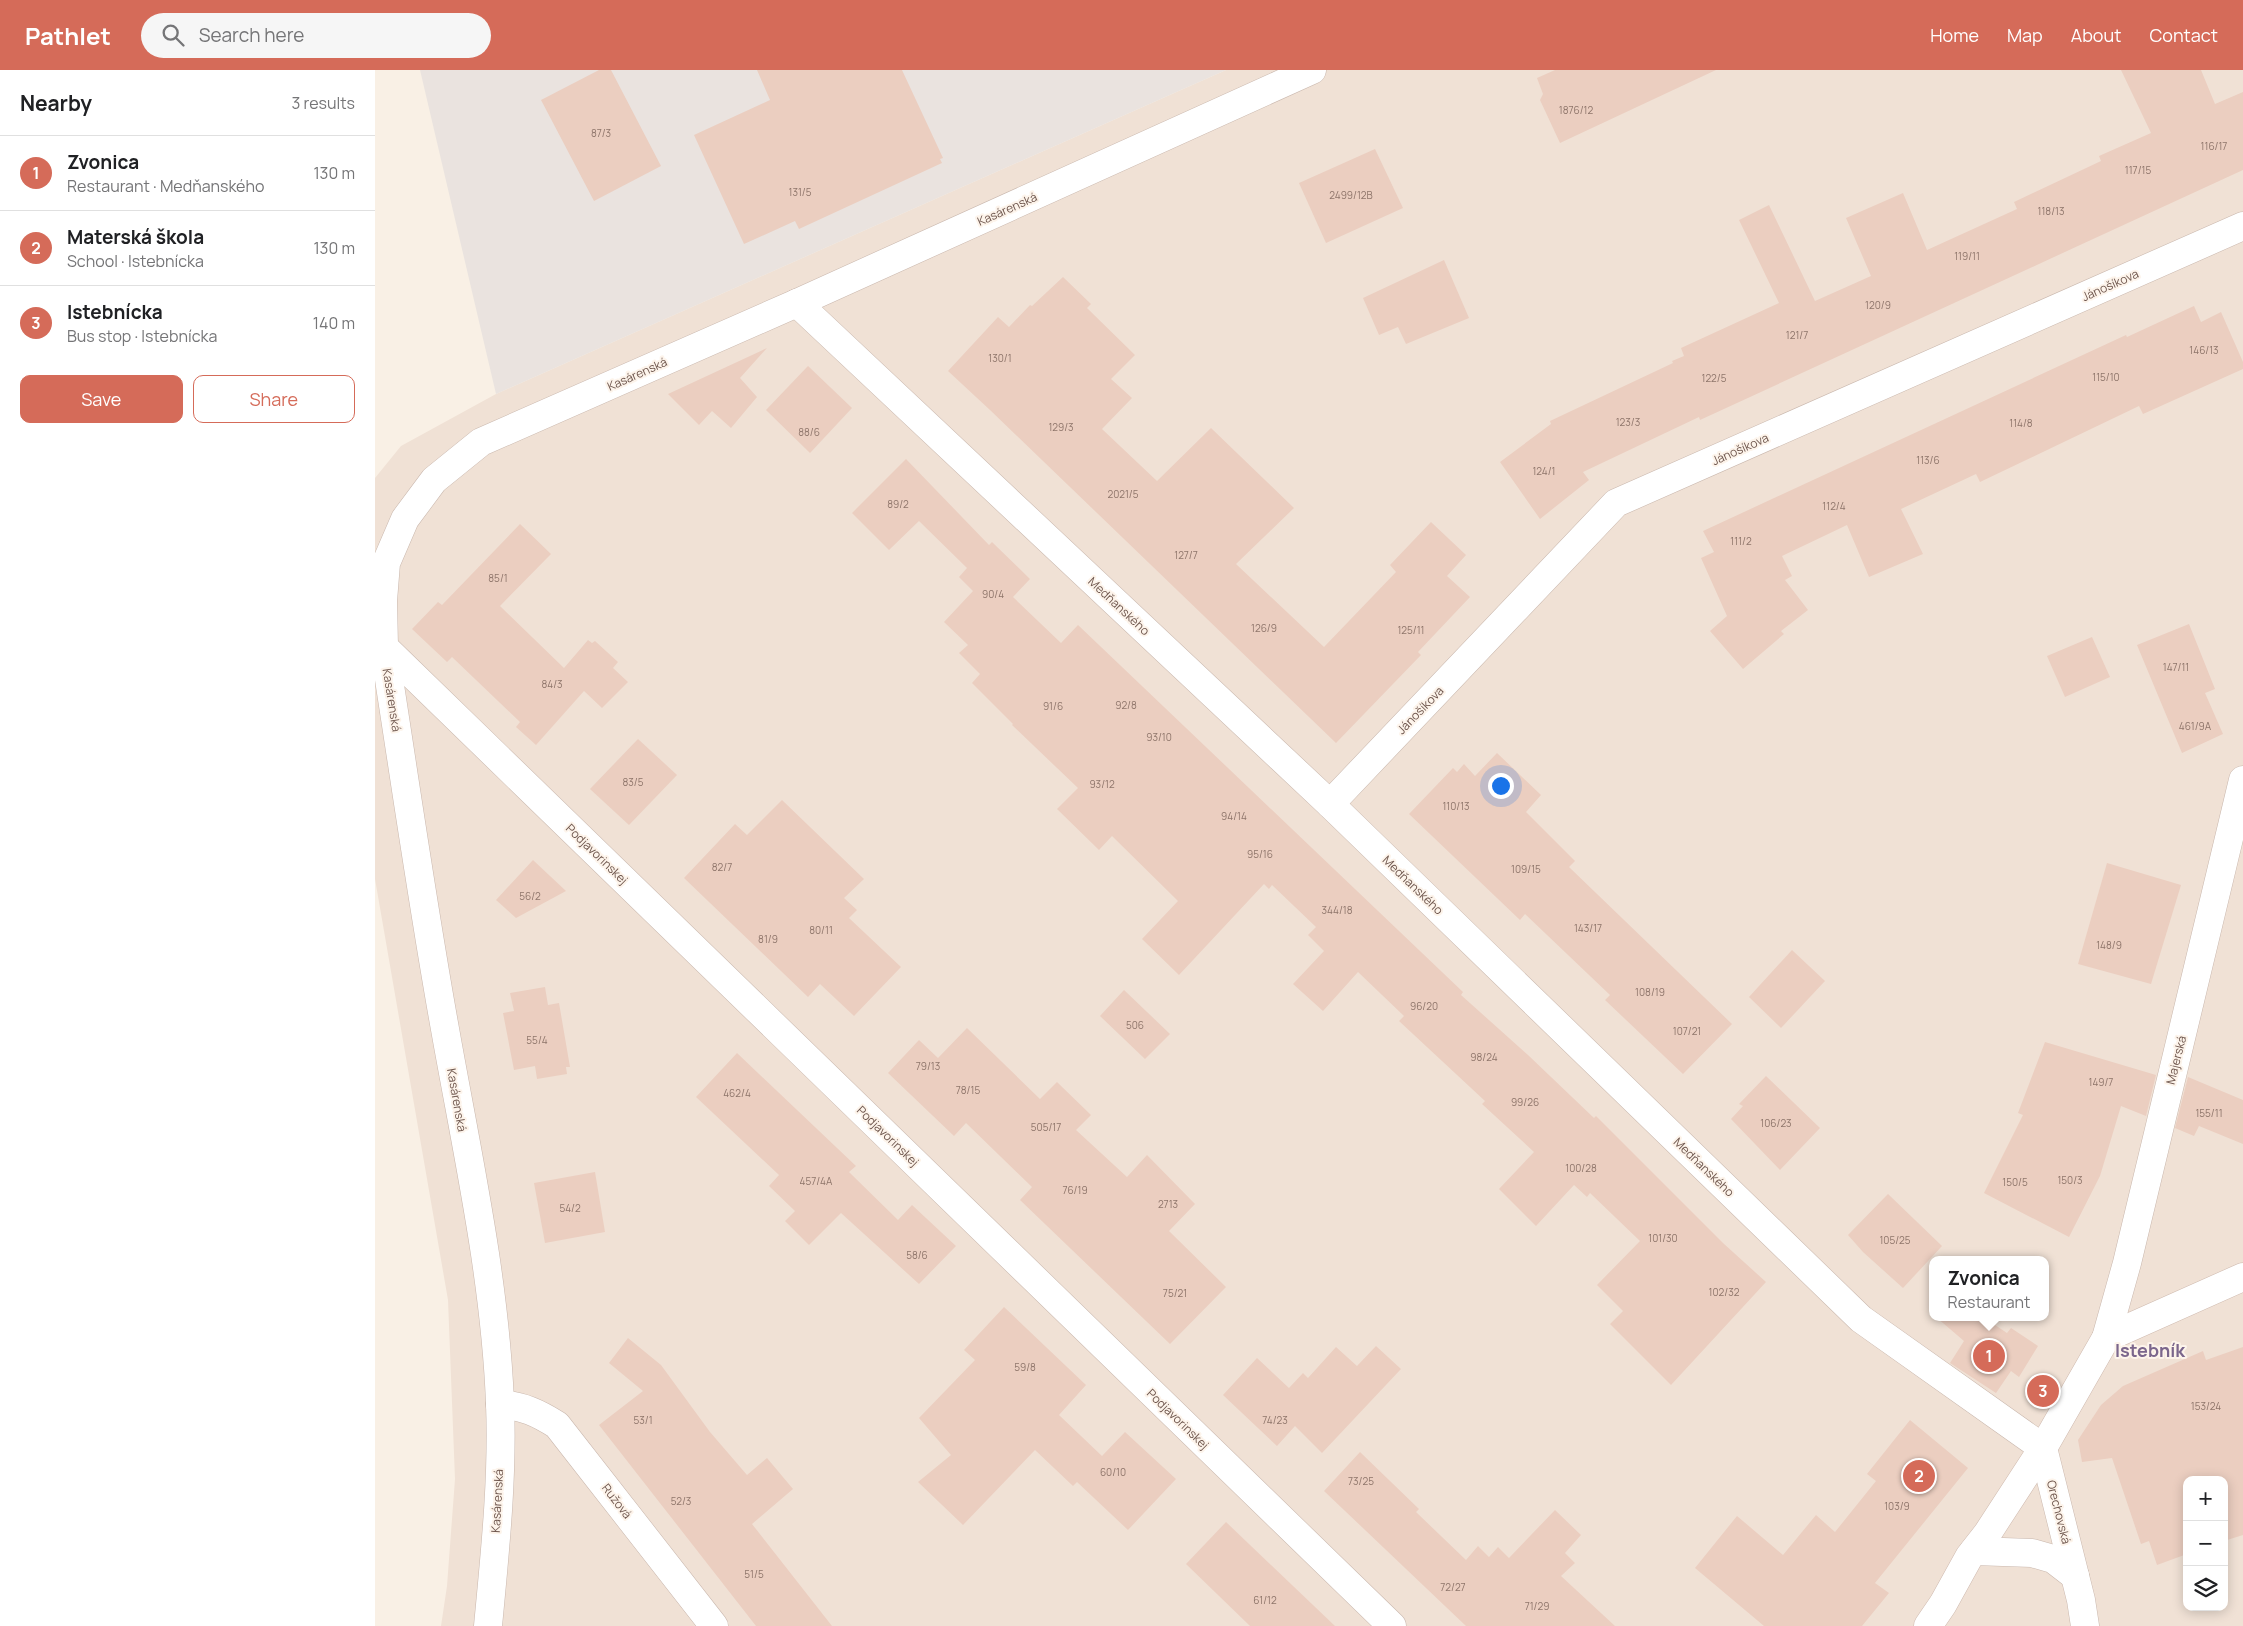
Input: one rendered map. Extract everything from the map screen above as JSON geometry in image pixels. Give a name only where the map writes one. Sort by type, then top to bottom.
[{"type":"street","name":"Kasárenská","points":[[488,1626],[499,1478],[500,1404],[494,1327],[482,1236],[436,982],[384,647],[383,601],[386,563],[405,519],[434,480],[481,442],[797,304],[1312,70]]},
{"type":"street","name":"Jánošíkova","points":[[1330,804],[1616,503],[2243,226]]},
{"type":"street","name":"Medňanského","points":[[797,304],[1330,804],[1861,1319],[2043,1448]]},
{"type":"street","name":"Podjavorinskej","points":[[384,647],[1392,1626]]},
{"type":"street","name":"Majerská","points":[[1928,1626],[1974,1551],[2043,1448],[2106,1338],[2127,1263],[2243,780]]},
{"type":"street","points":[[2106,1338],[2243,1277]]},
{"type":"street","name":"Ružová","points":[[500,1404],[519,1406],[536,1412],[557,1425],[714,1626]]},
{"type":"street","name":"Orechovská","points":[[2043,1448],[2075,1576],[2085,1626]]},
{"type":"street","name":"Orechovská","points":[[1974,1551],[2032,1553],[2053,1559],[2075,1576]]},
{"type":"shaded area","points":[[420,70],[1226,70],[496,394]]},
{"type":"shaded area","points":[[1226,70],[2243,70],[2243,1626],[441,1626],[447,1586],[455,1479],[448,1300],[375,879],[375,478],[401,446],[496,394]]},
{"type":"building","points":[[599,70],[611,70],[661,166],[594,201],[541,100]]},
{"type":"building","points":[[757,70],[902,70],[943,158],[940,159],[942,163],[799,229],[795,221],[744,244],[694,135],[770,100]]},
{"type":"building","points":[[1555,70],[1716,70],[1560,143],[1540,100],[1543,94],[1537,78]]},
{"type":"building","points":[[2121,70],[2201,70],[2215,104],[2243,92],[2243,170],[1700,420],[1699,417],[1583,472],[1589,480],[1540,519],[1500,462],[1551,424],[1550,421],[1673,363],[1672,361],[1684,356],[1681,348],[1779,303],[1739,220],[1769,205],[1815,301],[1871,276],[1846,218],[1903,193],[1927,250],[2017,209],[2014,202],[2101,161],[2099,156],[2151,133]]},
{"type":"building","points":[[1375,149],[1403,208],[1326,243],[1299,183]]},
{"type":"building","points":[[1444,260],[1469,318],[1406,344],[1398,327],[1379,335],[1363,298]]},
{"type":"building","points":[[1063,277],[1091,304],[1087,308],[1135,355],[1111,379],[1132,398],[1102,429],[1157,481],[1211,428],[1294,508],[1236,564],[1324,647],[1396,572],[1390,565],[1431,522],[1466,555],[1447,576],[1470,597],[1418,652],[1421,655],[1336,743],[948,371],[998,317],[1009,327],[1030,305],[1032,306]]},
{"type":"building","points":[[2194,306],[2201,322],[2221,312],[2243,362],[2243,369],[2143,414],[2139,406],[1980,482],[1976,474],[1901,509],[1923,554],[1869,577],[1847,525],[1782,556],[1792,576],[1785,580],[1808,610],[1781,631],[1784,634],[1743,669],[1710,631],[1727,616],[1701,558],[1714,552],[1703,531],[2126,335],[2127,337]]},
{"type":"building","points":[[767,348],[740,378],[757,397],[731,428],[712,411],[699,425],[668,394]]},
{"type":"building","points":[[808,366],[852,408],[810,453],[766,410]]},
{"type":"building","points":[[906,459],[989,545],[992,542],[1030,579],[1013,597],[1061,643],[1078,625],[1463,992],[1461,995],[1594,1118],[1596,1116],[1723,1243],[1766,1282],[1671,1385],[1610,1324],[1623,1311],[1597,1285],[1640,1241],[1590,1193],[1587,1197],[1574,1185],[1536,1226],[1499,1189],[1534,1152],[1482,1104],[1485,1101],[1399,1021],[1404,1016],[1358,972],[1323,1011],[1293,984],[1324,951],[1308,935],[1316,927],[1272,885],[1269,889],[1264,884],[1179,975],[1142,939],[1178,901],[1112,836],[1099,850],[1057,809],[1078,788],[1012,725],[972,683],[980,674],[959,653],[968,645],[944,622],[973,591],[959,577],[967,568],[919,521],[889,550],[852,513]]},
{"type":"building","points":[[520,524],[551,554],[500,606],[564,668],[588,640],[592,643],[595,641],[618,662],[613,668],[628,682],[602,708],[584,691],[536,745],[516,727],[520,722],[452,657],[447,662],[412,629],[438,602],[442,605]]},
{"type":"building","points":[[2189,624],[2215,689],[2205,693],[2223,734],[2182,753],[2137,645]]},
{"type":"building","points":[[2092,637],[2110,677],[2065,697],[2047,656]]},
{"type":"building","points":[[638,739],[677,775],[629,825],[590,789]]},
{"type":"building","points":[[1497,753],[1541,795],[1526,812],[1575,861],[1569,867],[1732,1024],[1683,1074],[1605,1000],[1610,995],[1525,914],[1520,920],[1409,814],[1453,768],[1457,772],[1464,764],[1475,776]]},
{"type":"building","points":[[782,800],[864,879],[844,898],[857,910],[849,918],[901,967],[854,1016],[820,984],[808,997],[684,878],[735,824],[747,835]]},
{"type":"building","points":[[533,860],[566,891],[516,918],[496,900]]},
{"type":"building","points":[[2107,863],[2181,885],[2151,984],[2078,964]]},
{"type":"building","points":[[1792,950],[1825,981],[1781,1028],[1749,997]]},
{"type":"building","points":[[545,987],[548,1005],[559,1003],[570,1067],[566,1067],[567,1074],[537,1079],[535,1066],[514,1070],[503,1013],[514,1011],[510,993]]},
{"type":"building","points":[[1124,990],[1170,1034],[1145,1059],[1100,1016]]},
{"type":"building","points":[[967,1028],[1040,1099],[1057,1082],[1091,1115],[1076,1130],[1127,1177],[1147,1155],[1195,1204],[1169,1231],[1226,1287],[1170,1344],[1020,1200],[1032,1187],[966,1123],[954,1136],[888,1073],[919,1040],[938,1058]]},
{"type":"building","points":[[2045,1042],[2156,1075],[2146,1116],[2121,1106],[2100,1176],[2069,1237],[1984,1193],[2023,1115],[2018,1113]]},
{"type":"building","points":[[737,1053],[856,1166],[849,1172],[898,1220],[912,1205],[956,1246],[919,1284],[841,1213],[809,1245],[785,1221],[795,1211],[769,1186],[779,1175],[696,1097]]},
{"type":"building","points":[[1766,1076],[1820,1128],[1780,1170],[1731,1119],[1743,1106],[1739,1104]]},
{"type":"building","points":[[2188,1077],[2243,1100],[2243,1144],[2199,1126],[2194,1136],[2175,1128]]},
{"type":"building","points":[[595,1172],[605,1232],[545,1243],[534,1183]]},
{"type":"building","points":[[1888,1194],[1942,1246],[1933,1256],[1929,1256],[1929,1260],[1903,1288],[1863,1252],[1848,1235]]},
{"type":"building","points":[[1004,1307],[1086,1385],[1059,1415],[1102,1456],[1125,1432],[1176,1479],[1128,1530],[1077,1482],[1073,1486],[1035,1450],[963,1525],[918,1482],[951,1455],[919,1418],[975,1360],[964,1350]]},
{"type":"building","points":[[1941,1321],[1989,1321],[2007,1333],[2011,1328],[2038,1346],[2019,1377],[2011,1371],[1996,1393],[1950,1363],[1964,1341]]},
{"type":"building","points":[[628,1338],[661,1365],[710,1432],[747,1475],[767,1458],[793,1489],[752,1524],[832,1626],[756,1626],[599,1425],[643,1391],[609,1363]]},
{"type":"building","points":[[1376,1346],[1401,1369],[1322,1453],[1295,1426],[1277,1446],[1223,1395],[1257,1358],[1289,1388],[1303,1373],[1308,1378],[1336,1347],[1357,1366]]},
{"type":"building","points":[[2243,1347],[2243,1535],[2228,1540],[2228,1476],[2183,1476],[2183,1555],[2157,1565],[2149,1541],[2141,1544],[2112,1458],[2082,1462],[2078,1440],[2101,1405],[2123,1386],[2203,1351],[2206,1360]]},
{"type":"building","points":[[1910,1420],[1968,1468],[1875,1583],[1889,1593],[1862,1626],[1764,1626],[1695,1568],[1737,1516],[1783,1555],[1816,1515],[1835,1532],[1876,1481],[1867,1474]]},
{"type":"building","points":[[1360,1452],[1419,1509],[1416,1512],[1466,1560],[1478,1546],[1489,1557],[1498,1547],[1509,1558],[1555,1510],[1581,1535],[1565,1553],[1575,1563],[1561,1576],[1615,1626],[1466,1626],[1324,1491]]},
{"type":"building","points":[[1226,1522],[1335,1626],[1250,1626],[1186,1564]]},
{"type":"place","name":"Zvonica","points":[[1989,1356]]},
{"type":"place","name":"Istebnícka","points":[[2043,1391]]},
{"type":"place","name":"Materská škola","points":[[1919,1476]]},
{"type":"district","name":"Istebník","points":[[2150,1350]]}]
